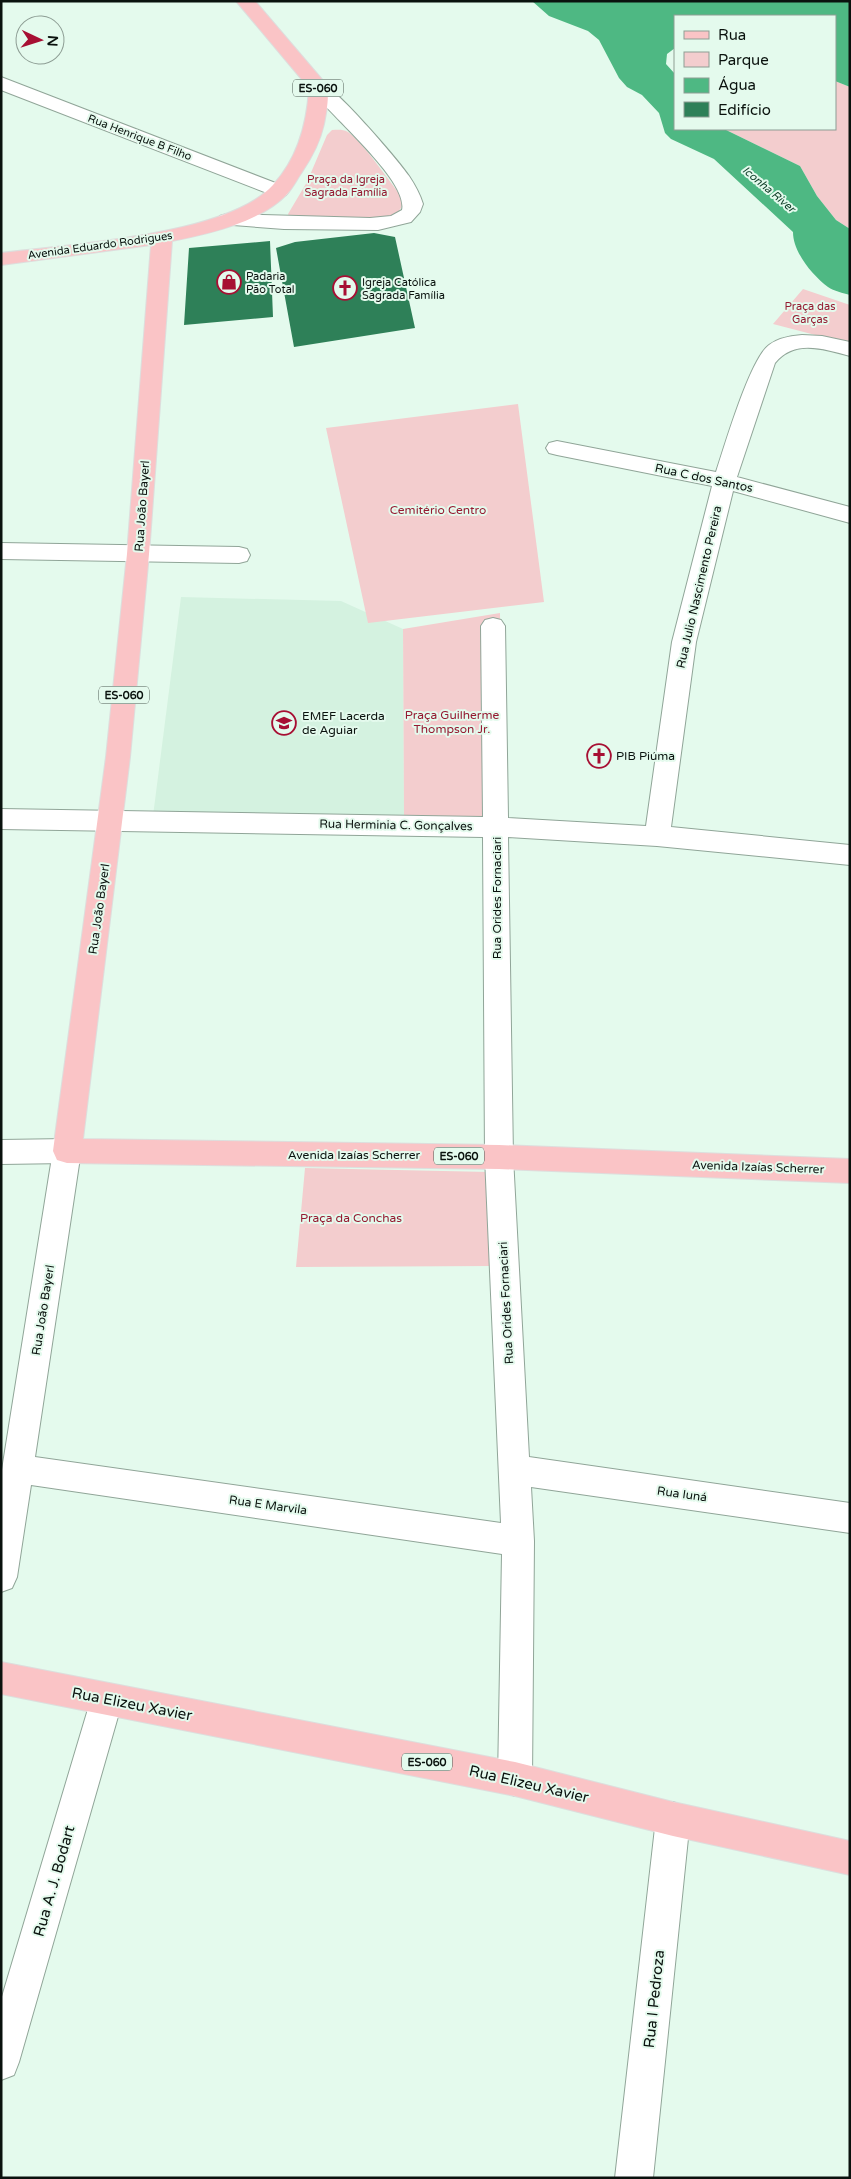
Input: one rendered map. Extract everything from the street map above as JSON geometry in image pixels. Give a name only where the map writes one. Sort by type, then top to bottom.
[{"type":"main road","name":"ES-060","points":[[245,1],[318,87],[318,115],[313,135],[302,159],[279,191]]},
{"type":"main road","name":"Avenida Eduardo Rodrigues","points":[[1,259],[162,237],[227,220],[255,209],[279,191]]},
{"type":"main road","name":"Rua João Bayerl","points":[[67,1151],[111,820],[138,554],[162,237]]},
{"type":"main road","name":"Avenida Izaías Scherrer","points":[[67,1151],[499,1157],[850,1171]]},
{"type":"main road","name":"Rua Elizeu Xavier","points":[[1,1678],[515,1779],[673,1820],[850,1858]]},
{"type":"street","name":"Rua Henrique B Filho","points":[[1,83],[279,191]]},
{"type":"street","name":"Avenida Eduardo Rodrigues","points":[[227,220],[297,224],[380,224],[398,220],[412,211],[411,195],[392,169],[318,87]]},
{"type":"street","name":"Rua Julio Nascimento Pereira","points":[[657,836],[684,642],[724,481],[765,362],[776,348],[797,341],[829,344],[850,349]]},
{"type":"street","name":"Rua C dos Santos","points":[[556,448],[724,481],[850,515]]},
{"type":"street","points":[[1,551],[239,554]]},
{"type":"street","name":"Rua Orides Fornaciari","points":[[493,626],[499,1157],[518,1541],[515,1779]]},
{"type":"street","name":"Rua Herminia C. Gonçalves","points":[[1,819],[496,828],[657,836],[850,855]]},
{"type":"street","points":[[1,1152],[67,1151]]},
{"type":"street","name":"Rua João Bayerl","points":[[1,1577],[67,1151]]},
{"type":"street","name":"Rua E Marvila","points":[[18,1469],[518,1541]]},
{"type":"street","name":"Rua Iuná","points":[[514,1470],[850,1518]]},
{"type":"street","name":"Rua A. J. Bodart","points":[[1,2062],[107,1699]]},
{"type":"street","name":"Rua I Pedroza","points":[[634,2178],[673,1820]]},
{"type":"shaded area","name":"EMEF Lacerda de Aguiar","points":[[181,597],[341,601],[403,629],[404,816],[153,816]]},
{"type":"green space","points":[[836,81],[850,87],[850,229],[836,220],[817,196],[800,166],[726,130],[836,130]]},
{"type":"green space","name":"Praça da Igreja Sagrada Família","points":[[332,130],[348,132],[368,152],[401,196],[402,205],[396,214],[384,220],[290,218],[288,214],[307,182],[327,135]]},
{"type":"green space","name":"Praça das Garças","points":[[803,289],[850,305],[850,344],[773,324]]},
{"type":"green space","name":"Cemitério Centro","points":[[518,404],[544,602],[368,623],[326,428]]},
{"type":"green space","name":"Praça Guilherme Thompson Jr.","points":[[500,613],[502,816],[404,816],[403,629]]},
{"type":"green space","name":"Praça da Conchas","points":[[305,1168],[489,1172],[492,1266],[296,1267]]},
{"type":"water","name":"Iconha River","points":[[532,1],[850,1],[850,87],[836,81],[836,15],[674,15],[674,49],[667,54],[666,64],[674,73],[674,130],[726,130],[800,166],[817,196],[836,220],[850,229],[850,295],[830,288],[816,276],[800,255],[793,232],[714,159],[671,139],[665,133],[659,113],[642,95],[627,87],[619,78],[599,40],[588,31],[549,16]]},
{"type":"building","name":"Igreja Católica Sagrada Família","points":[[374,233],[395,237],[415,328],[294,347],[276,248],[295,242]]},
{"type":"building","name":"Padaria Pão Total","points":[[270,241],[273,317],[184,325],[189,248]]},
{"type":"place","name":"Padaria Pão Total","points":[[229,282]]},
{"type":"place","name":"Igreja Católica Sagrada Família","points":[[345,288]]},
{"type":"place","name":"EMEF Lacerda de Aguiar","points":[[284,723]]},
{"type":"place","name":"PIB Piúma","points":[[599,756]]}]
